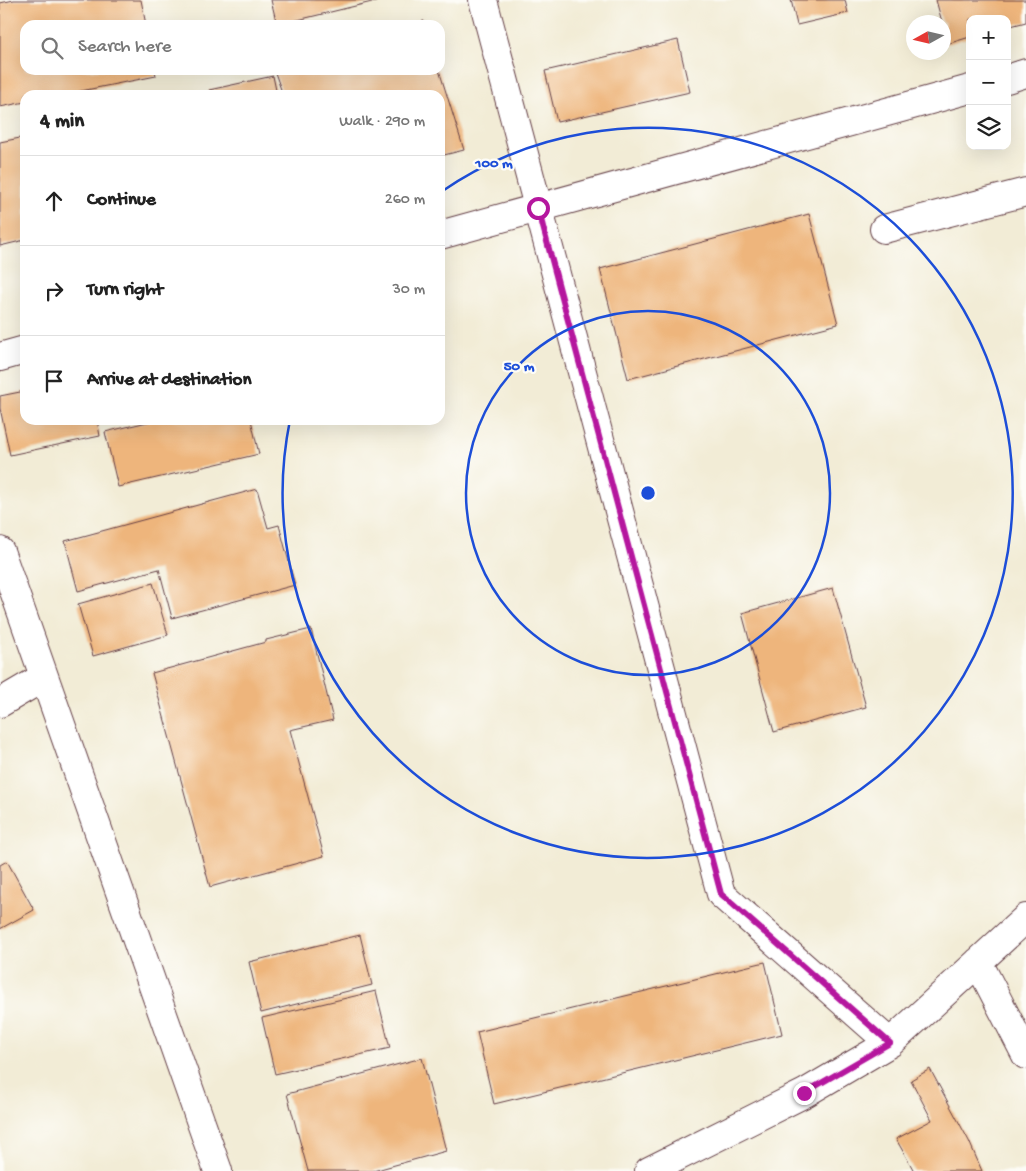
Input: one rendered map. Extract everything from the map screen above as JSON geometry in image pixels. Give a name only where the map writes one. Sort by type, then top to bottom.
[{"type":"street","points":[[483,0],[721,894],[890,1043]]},
{"type":"street","points":[[1011,78],[1026,74]]},
{"type":"street","points":[[445,235],[966,90]]},
{"type":"street","points":[[884,229],[1026,192]]},
{"type":"street","points":[[0,357],[20,351]]},
{"type":"street","points":[[0,551],[218,1171]]},
{"type":"street","points":[[0,703],[44,677]]},
{"type":"street","points":[[649,1171],[804,1093],[890,1043],[1026,918]]},
{"type":"street","points":[[978,962],[1026,1055]]},
{"type":"building","points":[[14,0],[141,0],[145,20],[20,20],[20,75],[156,76],[86,90],[20,90],[20,103],[0,107],[0,3]]},
{"type":"building","points":[[271,0],[376,0],[298,20],[276,20]]},
{"type":"building","points":[[791,0],[845,0],[848,13],[797,25]]},
{"type":"building","points":[[936,0],[1026,0],[1026,22],[1011,26],[1011,15],[966,15],[966,38],[951,43],[951,15],[940,15]]},
{"type":"building","points":[[678,40],[690,92],[557,122],[545,71]]},
{"type":"building","points":[[276,75],[441,75],[464,150],[445,155],[445,90],[281,90]]},
{"type":"building","points":[[273,76],[276,90],[209,90]]},
{"type":"building","points":[[20,138],[20,241],[0,246],[0,142]]},
{"type":"building","points":[[809,214],[838,324],[628,379],[600,269]]},
{"type":"building","points":[[20,392],[20,425],[98,425],[100,436],[10,455],[0,408],[0,396]]},
{"type":"building","points":[[135,425],[252,425],[259,454],[118,487],[105,432]]},
{"type":"building","points":[[257,489],[268,528],[279,525],[295,585],[172,618],[159,569],[78,591],[65,541]]},
{"type":"building","points":[[153,583],[168,635],[93,656],[78,604]]},
{"type":"building","points":[[833,588],[866,707],[774,732],[742,613]]},
{"type":"building","points":[[311,629],[333,720],[290,730],[324,856],[210,887],[152,673]]},
{"type":"building","points":[[7,861],[34,910],[0,929],[0,865]]},
{"type":"building","points":[[360,935],[372,985],[261,1013],[249,962]]},
{"type":"building","points":[[765,962],[782,1034],[494,1104],[477,1032]]},
{"type":"building","points":[[376,991],[390,1048],[275,1074],[262,1018]]},
{"type":"building","points":[[422,1058],[446,1151],[373,1171],[308,1171],[287,1094]]},
{"type":"building","points":[[930,1069],[969,1141],[982,1171],[914,1171],[896,1139],[932,1120],[911,1080]]},
{"type":"route","points":[[538,208],[721,894],[890,1043],[804,1093]]}]
